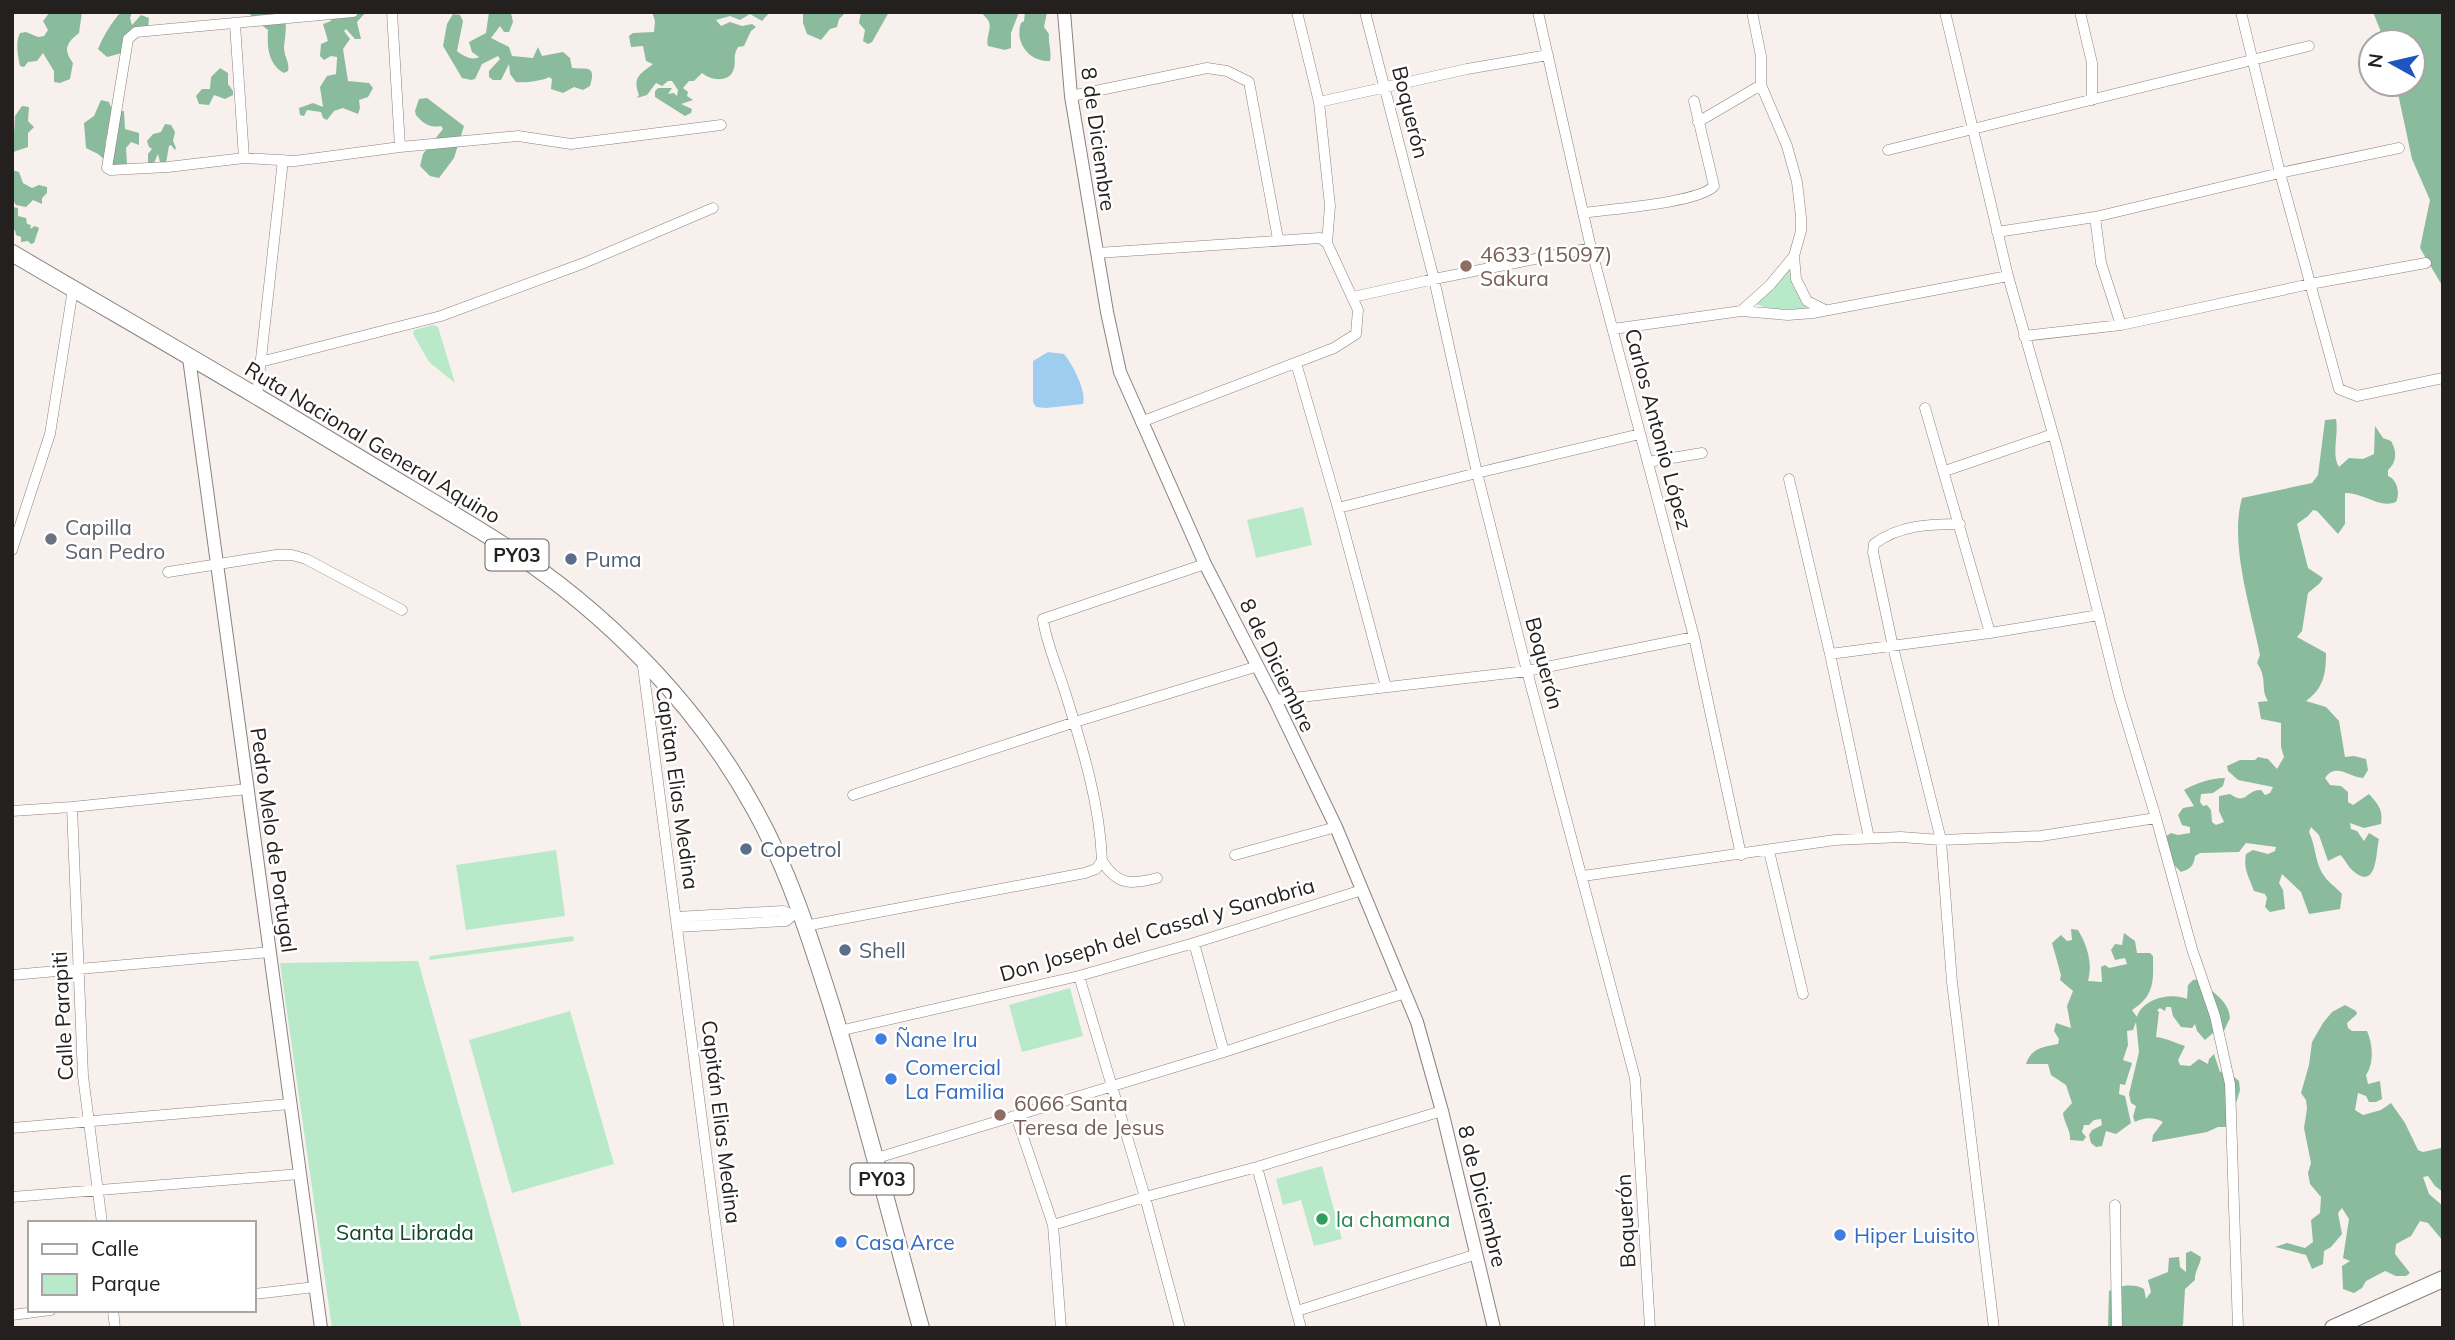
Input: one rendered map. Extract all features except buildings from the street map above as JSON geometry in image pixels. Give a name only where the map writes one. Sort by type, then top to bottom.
[{"type":"main road","name":"Ruta Nacional General Aquino","points":[[12,253],[257,396],[501,544],[561,587],[607,625],[687,709],[738,781],[768,835],[839,1031],[877,1158],[921,1328]]},
{"type":"main road","points":[[2333,1328],[2443,1279]]},
{"type":"street","points":[[353,12],[136,32],[128,39],[107,166],[111,170],[167,167],[244,158],[295,161],[400,147],[518,136],[571,144],[721,125]]},
{"type":"street","points":[[392,12],[400,147]]},
{"type":"street","name":"8 de Diciembre","points":[[1064,12],[1071,96],[1120,372],[1205,564],[1258,666],[1336,828],[1417,1022],[1442,1111],[1494,1328]]},
{"type":"street","points":[[1297,12],[1319,102],[1330,206],[1327,243]]},
{"type":"street","name":"Boquerón","points":[[1365,12],[1434,279],[1477,472],[1527,671],[1635,1078],[1650,1328]]},
{"type":"street","name":"Carlos Antonio López","points":[[1538,12],[1591,248],[1694,637],[1741,855]]},
{"type":"street","points":[[1752,12],[1761,56],[1761,85],[1787,146],[1797,182],[1801,231],[1794,256],[1796,279],[1801,294],[1813,306],[1824,310]]},
{"type":"street","points":[[1945,12],[2008,276],[2053,435],[2119,696],[2192,949],[2215,1016],[2230,1084],[2238,1328]]},
{"type":"street","points":[[2080,12],[2092,63],[2092,100]]},
{"type":"street","points":[[2241,12],[2280,173],[2339,389],[2357,396],[2443,378]]},
{"type":"street","points":[[235,24],[244,158]]},
{"type":"street","points":[[1888,150],[2309,46]]},
{"type":"street","points":[[1319,102],[1467,69],[1548,55]]},
{"type":"street","points":[[1071,96],[1207,68],[1227,71],[1249,82],[1278,239]]},
{"type":"street","points":[[1698,122],[1761,85]]},
{"type":"street","points":[[1583,213],[1683,199],[1712,189],[1694,101]]},
{"type":"street","points":[[1997,232],[2095,218],[2280,173],[2399,148]]},
{"type":"street","points":[[257,396],[283,160]]},
{"type":"street","points":[[260,362],[441,316],[584,264],[713,208]]},
{"type":"street","points":[[2095,218],[2101,263],[2121,325]]},
{"type":"street","points":[[1097,253],[1320,237],[1327,243],[1353,298],[1359,320],[1356,334],[1334,348],[1141,422]]},
{"type":"street","points":[[1353,298],[1591,248]]},
{"type":"street","points":[[1741,311],[1770,285],[1794,256]]},
{"type":"street","points":[[2024,336],[2121,325],[2426,262]]},
{"type":"street","points":[[1614,328],[1741,311],[1788,315],[2008,276]]},
{"type":"street","points":[[12,550],[50,434],[74,289]]},
{"type":"street","name":"Pedro Melo de Portugal","points":[[189,358],[321,1328]]},
{"type":"street","points":[[1296,363],[1386,687]]},
{"type":"street","points":[[1925,408],[1990,633]]},
{"type":"street","points":[[1338,508],[1640,434]]},
{"type":"street","points":[[1945,471],[2053,435]]},
{"type":"street","points":[[1648,462],[1702,453]]},
{"type":"street","points":[[1789,478],[1869,838]]},
{"type":"street","points":[[1960,524],[1903,529],[1887,535],[1874,544],[1873,562],[1941,840],[1952,982],[1994,1328]]},
{"type":"street","points":[[168,572],[276,555],[292,555],[306,559],[402,610]]},
{"type":"street","points":[[1157,878],[1140,883],[1123,881],[1113,877],[1102,861],[1101,831],[1075,722],[1043,621],[1045,617],[1205,564]]},
{"type":"street","points":[[1830,654],[1990,633],[2099,615]]},
{"type":"street","points":[[1275,701],[1527,671],[1694,637]]},
{"type":"street","name":"Capitan Elias Medina","points":[[642,659],[676,922]]},
{"type":"street","points":[[853,795],[1075,722],[1258,666]]},
{"type":"street","points":[[12,811],[247,789]]},
{"type":"street","name":"Calle Parapiti","points":[[72,807],[83,1076],[102,1221]]},
{"type":"street","points":[[1583,876],[1835,840],[2041,836],[2156,818]]},
{"type":"street","points":[[1235,855],[1336,828]]},
{"type":"street","points":[[1769,851],[1803,994]]},
{"type":"street","points":[[676,922],[786,921],[796,917],[1085,873],[1096,869],[1102,861]]},
{"type":"street","name":"Don Joseph del Cassal y Sanabria","points":[[839,1031],[1079,976],[1195,943],[1362,890]]},
{"type":"street","name":"Capitán Elias Medina","points":[[676,922],[729,1328]]},
{"type":"street","points":[[1195,943],[1224,1052]]},
{"type":"street","points":[[12,975],[270,953]]},
{"type":"street","points":[[1079,976],[1145,1197],[1180,1328]]},
{"type":"street","points":[[877,1158],[1224,1052],[1405,993]]},
{"type":"street","points":[[12,1128],[290,1104]]},
{"type":"street","points":[[1053,1225],[1442,1111]]},
{"type":"street","points":[[1016,1116],[1053,1225],[1061,1328]]},
{"type":"street","points":[[1257,1167],[1301,1328]]},
{"type":"street","points":[[12,1197],[300,1174]]},
{"type":"street","points":[[2115,1205],[2117,1328]]},
{"type":"street","points":[[1297,1311],[1477,1254]]},
{"type":"street","points":[[256,1294],[315,1287]]},
{"type":"street","points":[[12,1315],[35,1312]]},
{"type":"green space","points":[[50,12],[82,12],[79,33],[67,47],[73,63],[70,79],[60,83],[54,82],[54,71],[43,53],[37,61],[28,62],[24,67],[20,66],[18,54],[20,33],[44,36],[48,30],[43,21]]},
{"type":"green space","points":[[121,12],[132,12],[132,25],[141,15],[149,18],[148,29],[142,29],[122,53],[107,57],[98,49]]},
{"type":"green space","points":[[249,12],[280,12],[285,17],[284,47],[288,71],[284,73],[275,65],[268,49],[268,30],[252,18]]},
{"type":"green space","points":[[288,12],[366,12],[357,22],[361,39],[355,39],[346,29],[344,31],[350,39],[343,49],[348,81],[369,83],[373,88],[368,97],[359,100],[358,114],[343,108],[334,111],[327,120],[321,112],[307,110],[304,116],[300,115],[299,108],[313,103],[323,107],[320,87],[327,76],[336,74],[337,57],[331,56],[324,60],[320,56],[321,44],[328,41],[323,24],[331,21],[332,17],[297,16]]},
{"type":"green space","points":[[489,12],[511,13],[513,22],[509,32],[504,32],[500,26],[491,38],[509,47],[512,56],[533,58],[538,47],[542,56],[563,52],[570,58],[572,68],[591,71],[590,86],[583,90],[574,87],[563,93],[551,89],[552,79],[549,77],[516,82],[510,74],[509,64],[501,80],[493,80],[489,77],[489,71],[500,59],[498,56],[482,64],[475,79],[462,78],[443,46],[447,24],[453,14],[460,15],[463,21],[457,51],[476,58],[479,57],[472,52],[469,42],[486,33]]},
{"type":"green space","points":[[652,12],[770,12],[762,21],[750,14],[740,20],[730,16],[716,20],[721,26],[730,22],[742,26],[752,24],[756,27],[744,46],[738,47],[731,75],[719,79],[702,73],[683,88],[693,100],[681,104],[692,109],[691,113],[685,116],[655,97],[658,88],[672,88],[668,94],[674,93],[677,96],[678,90],[672,81],[662,86],[656,83],[647,95],[637,98],[638,76],[653,64],[646,61],[643,46],[631,47],[629,36],[633,33],[654,32]]},
{"type":"green space","points":[[803,12],[846,12],[839,19],[837,27],[830,29],[821,40],[807,34]]},
{"type":"green space","points":[[861,12],[889,12],[872,42],[868,44],[863,41],[865,30],[859,23]]},
{"type":"green space","points":[[981,12],[1019,12],[1011,33],[1011,48],[1005,50],[988,46],[989,23]]},
{"type":"green space","points":[[1025,12],[1047,12],[1044,27],[1049,34],[1050,61],[1036,58],[1025,50],[1019,30]]},
{"type":"green space","points":[[2373,12],[2443,12],[2443,287],[2420,248],[2430,200],[2412,159],[2399,98],[2427,98],[2427,28],[2379,28]]},
{"type":"green space","points":[[220,68],[228,73],[228,84],[233,95],[225,99],[214,95],[209,105],[199,104],[196,96],[202,89],[210,89],[211,77]]},
{"type":"green space","points":[[427,98],[464,126],[454,158],[439,178],[430,176],[420,166],[423,154],[443,129],[441,126],[427,125],[416,115],[419,99]]},
{"type":"green space","points":[[101,100],[109,102],[112,110],[105,144],[109,145],[120,111],[124,111],[125,129],[139,133],[139,145],[131,142],[126,148],[127,164],[113,167],[86,148],[84,123],[94,116]]},
{"type":"green space","points":[[22,106],[29,107],[28,121],[34,127],[28,133],[28,147],[13,152],[15,116]]},
{"type":"green space","points":[[165,124],[171,125],[175,132],[173,141],[176,148],[175,150],[169,146],[166,163],[160,162],[158,154],[153,165],[148,164],[148,154],[152,149],[147,141],[153,134],[161,132]]},
{"type":"green space","points":[[12,170],[19,172],[23,183],[32,188],[39,185],[47,187],[42,204],[33,200],[26,207],[16,205],[12,199]]},
{"type":"green space","points":[[13,207],[18,208],[18,216],[26,218],[27,224],[31,225],[30,229],[35,226],[39,228],[34,243],[21,242],[21,237],[16,235],[15,230],[12,232]]},
{"type":"green space","points":[[1790,268],[1793,286],[1808,309],[1771,309],[1756,304]]},
{"type":"green space","points":[[433,325],[438,327],[455,383],[429,362],[413,334],[414,330]]},
{"type":"green space","points":[[2336,419],[2336,456],[2339,467],[2349,458],[2363,459],[2374,454],[2375,426],[2383,438],[2391,441],[2395,456],[2388,476],[2396,484],[2397,499],[2390,504],[2345,493],[2345,524],[2338,534],[2313,510],[2297,524],[2308,568],[2323,578],[2308,593],[2302,631],[2297,637],[2326,653],[2323,680],[2317,691],[2306,701],[2326,707],[2339,721],[2345,757],[2366,759],[2368,770],[2363,778],[2334,771],[2325,778],[2330,785],[2341,786],[2348,792],[2348,802],[2353,805],[2369,794],[2381,811],[2381,824],[2364,828],[2350,823],[2351,829],[2357,831],[2364,841],[2369,833],[2379,839],[2371,874],[2360,876],[2340,855],[2328,861],[2319,835],[2311,827],[2309,832],[2319,867],[2342,894],[2340,909],[2309,914],[2301,892],[2282,874],[2279,883],[2283,890],[2285,909],[2270,912],[2265,907],[2265,894],[2254,891],[2245,859],[2246,854],[2253,850],[2268,854],[2275,851],[2276,847],[2246,843],[2239,852],[2200,853],[2195,856],[2191,867],[2181,872],[2173,864],[2165,837],[2171,833],[2190,833],[2190,827],[2182,825],[2178,815],[2183,808],[2194,806],[2184,790],[2194,785],[2225,778],[2223,786],[2213,793],[2201,794],[2200,802],[2211,810],[2212,822],[2216,825],[2224,822],[2219,811],[2219,796],[2230,794],[2243,798],[2261,790],[2265,795],[2270,793],[2273,787],[2238,780],[2228,771],[2227,766],[2240,760],[2255,760],[2258,757],[2268,759],[2277,769],[2284,757],[2281,747],[2281,723],[2261,719],[2258,702],[2268,701],[2257,663],[2260,655],[2240,555],[2238,535],[2242,498],[2312,483],[2318,475],[2325,420]]},
{"type":"green space","points":[[1303,507],[1312,545],[1256,558],[1247,520]]},
{"type":"green space","points":[[556,850],[565,916],[466,930],[456,865]]},
{"type":"green space","points":[[2071,929],[2078,930],[2086,948],[2090,968],[2088,981],[2102,982],[2101,967],[2105,965],[2109,968],[2127,964],[2125,958],[2115,960],[2111,950],[2115,944],[2122,945],[2124,933],[2135,941],[2137,953],[2150,953],[2153,956],[2152,986],[2140,1004],[2132,1010],[2137,1017],[2145,1006],[2158,999],[2173,996],[2187,999],[2188,985],[2193,980],[2199,979],[2223,1001],[2230,1018],[2222,1035],[2213,1033],[2205,1040],[2195,1024],[2192,1028],[2181,1027],[2173,1016],[2171,1007],[2166,1007],[2165,1011],[2160,1008],[2157,1010],[2156,1037],[2185,1046],[2178,1060],[2180,1065],[2190,1066],[2199,1059],[2208,1064],[2214,1054],[2220,1072],[2227,1071],[2239,1081],[2240,1090],[2229,1127],[2218,1127],[2207,1132],[2152,1142],[2153,1135],[2163,1122],[2149,1118],[2135,1122],[2133,1117],[2136,1106],[2131,1103],[2129,1094],[2139,1052],[2136,1022],[2133,1030],[2127,1031],[2128,1045],[2123,1060],[2132,1063],[2125,1085],[2120,1084],[2119,1094],[2125,1096],[2131,1123],[2116,1134],[2106,1131],[2102,1146],[2096,1147],[2091,1143],[2089,1135],[2092,1130],[2102,1125],[2101,1119],[2084,1125],[2082,1132],[2086,1137],[2083,1141],[2070,1140],[2063,1113],[2072,1103],[2066,1085],[2051,1075],[2048,1064],[2026,1064],[2034,1051],[2058,1044],[2059,1039],[2054,1031],[2056,1023],[2071,1028],[2067,1006],[2073,991],[2060,980],[2052,943],[2061,935],[2067,941],[2072,940]]},
{"type":"green space","points":[[573,936],[574,941],[429,960],[430,956]]},
{"type":"green space","name":"Santa Librada","points":[[418,961],[522,1328],[332,1328],[280,963]]},
{"type":"green space","points":[[1070,988],[1083,1036],[1022,1052],[1009,1005]]},
{"type":"green space","points":[[2345,1005],[2357,1014],[2347,1023],[2348,1028],[2352,1031],[2367,1031],[2372,1054],[2366,1075],[2368,1084],[2380,1081],[2382,1099],[2369,1102],[2366,1096],[2358,1093],[2355,1110],[2363,1115],[2381,1110],[2391,1103],[2405,1123],[2418,1150],[2423,1152],[2441,1148],[2443,1128],[2443,1192],[2428,1176],[2423,1177],[2429,1194],[2443,1206],[2443,1241],[2428,1223],[2420,1221],[2411,1236],[2396,1244],[2395,1254],[2410,1273],[2396,1276],[2385,1271],[2366,1281],[2362,1288],[2354,1293],[2343,1289],[2342,1266],[2350,1261],[2343,1258],[2349,1219],[2342,1208],[2338,1213],[2342,1234],[2324,1251],[2323,1264],[2312,1269],[2306,1255],[2275,1247],[2287,1243],[2305,1248],[2313,1242],[2311,1220],[2320,1213],[2321,1197],[2310,1184],[2308,1173],[2311,1163],[2304,1128],[2307,1109],[2306,1100],[2301,1093],[2312,1042],[2332,1012]]},
{"type":"green space","points":[[570,1011],[614,1164],[512,1193],[469,1040]]},
{"type":"green space","points":[[1322,1166],[1342,1239],[1314,1246],[1301,1200],[1283,1205],[1276,1179]]},
{"type":"green space","points":[[2191,1251],[2201,1257],[2195,1280],[2185,1289],[2183,1325],[2179,1328],[2108,1328],[2109,1291],[2122,1286],[2136,1286],[2144,1289],[2146,1299],[2151,1292],[2148,1280],[2168,1272],[2169,1258],[2179,1257],[2180,1267],[2186,1272],[2186,1253]]},
{"type":"water","points":[[1048,352],[1064,354],[1067,358],[1081,385],[1083,404],[1036,407],[1033,402],[1033,361]]},
{"type":"place","name":"4633 (15097) Sakura","points":[[1466,266]]},
{"type":"place","name":"Capilla San Pedro","points":[[51,539]]},
{"type":"place","name":"Puma","points":[[571,559]]},
{"type":"place","name":"Copetrol","points":[[746,849]]},
{"type":"place","name":"Shell","points":[[845,950]]},
{"type":"place","name":"Ñane Iru","points":[[881,1039]]},
{"type":"place","name":"Comercial La Familia","points":[[891,1079]]},
{"type":"place","name":"6066 Santa Teresa de Jesus","points":[[1000,1115]]},
{"type":"place","name":"la chamana","points":[[1322,1219]]},
{"type":"place","name":"Hiper Luisito","points":[[1840,1235]]},
{"type":"place","name":"Casa Arce","points":[[841,1242]]}]
